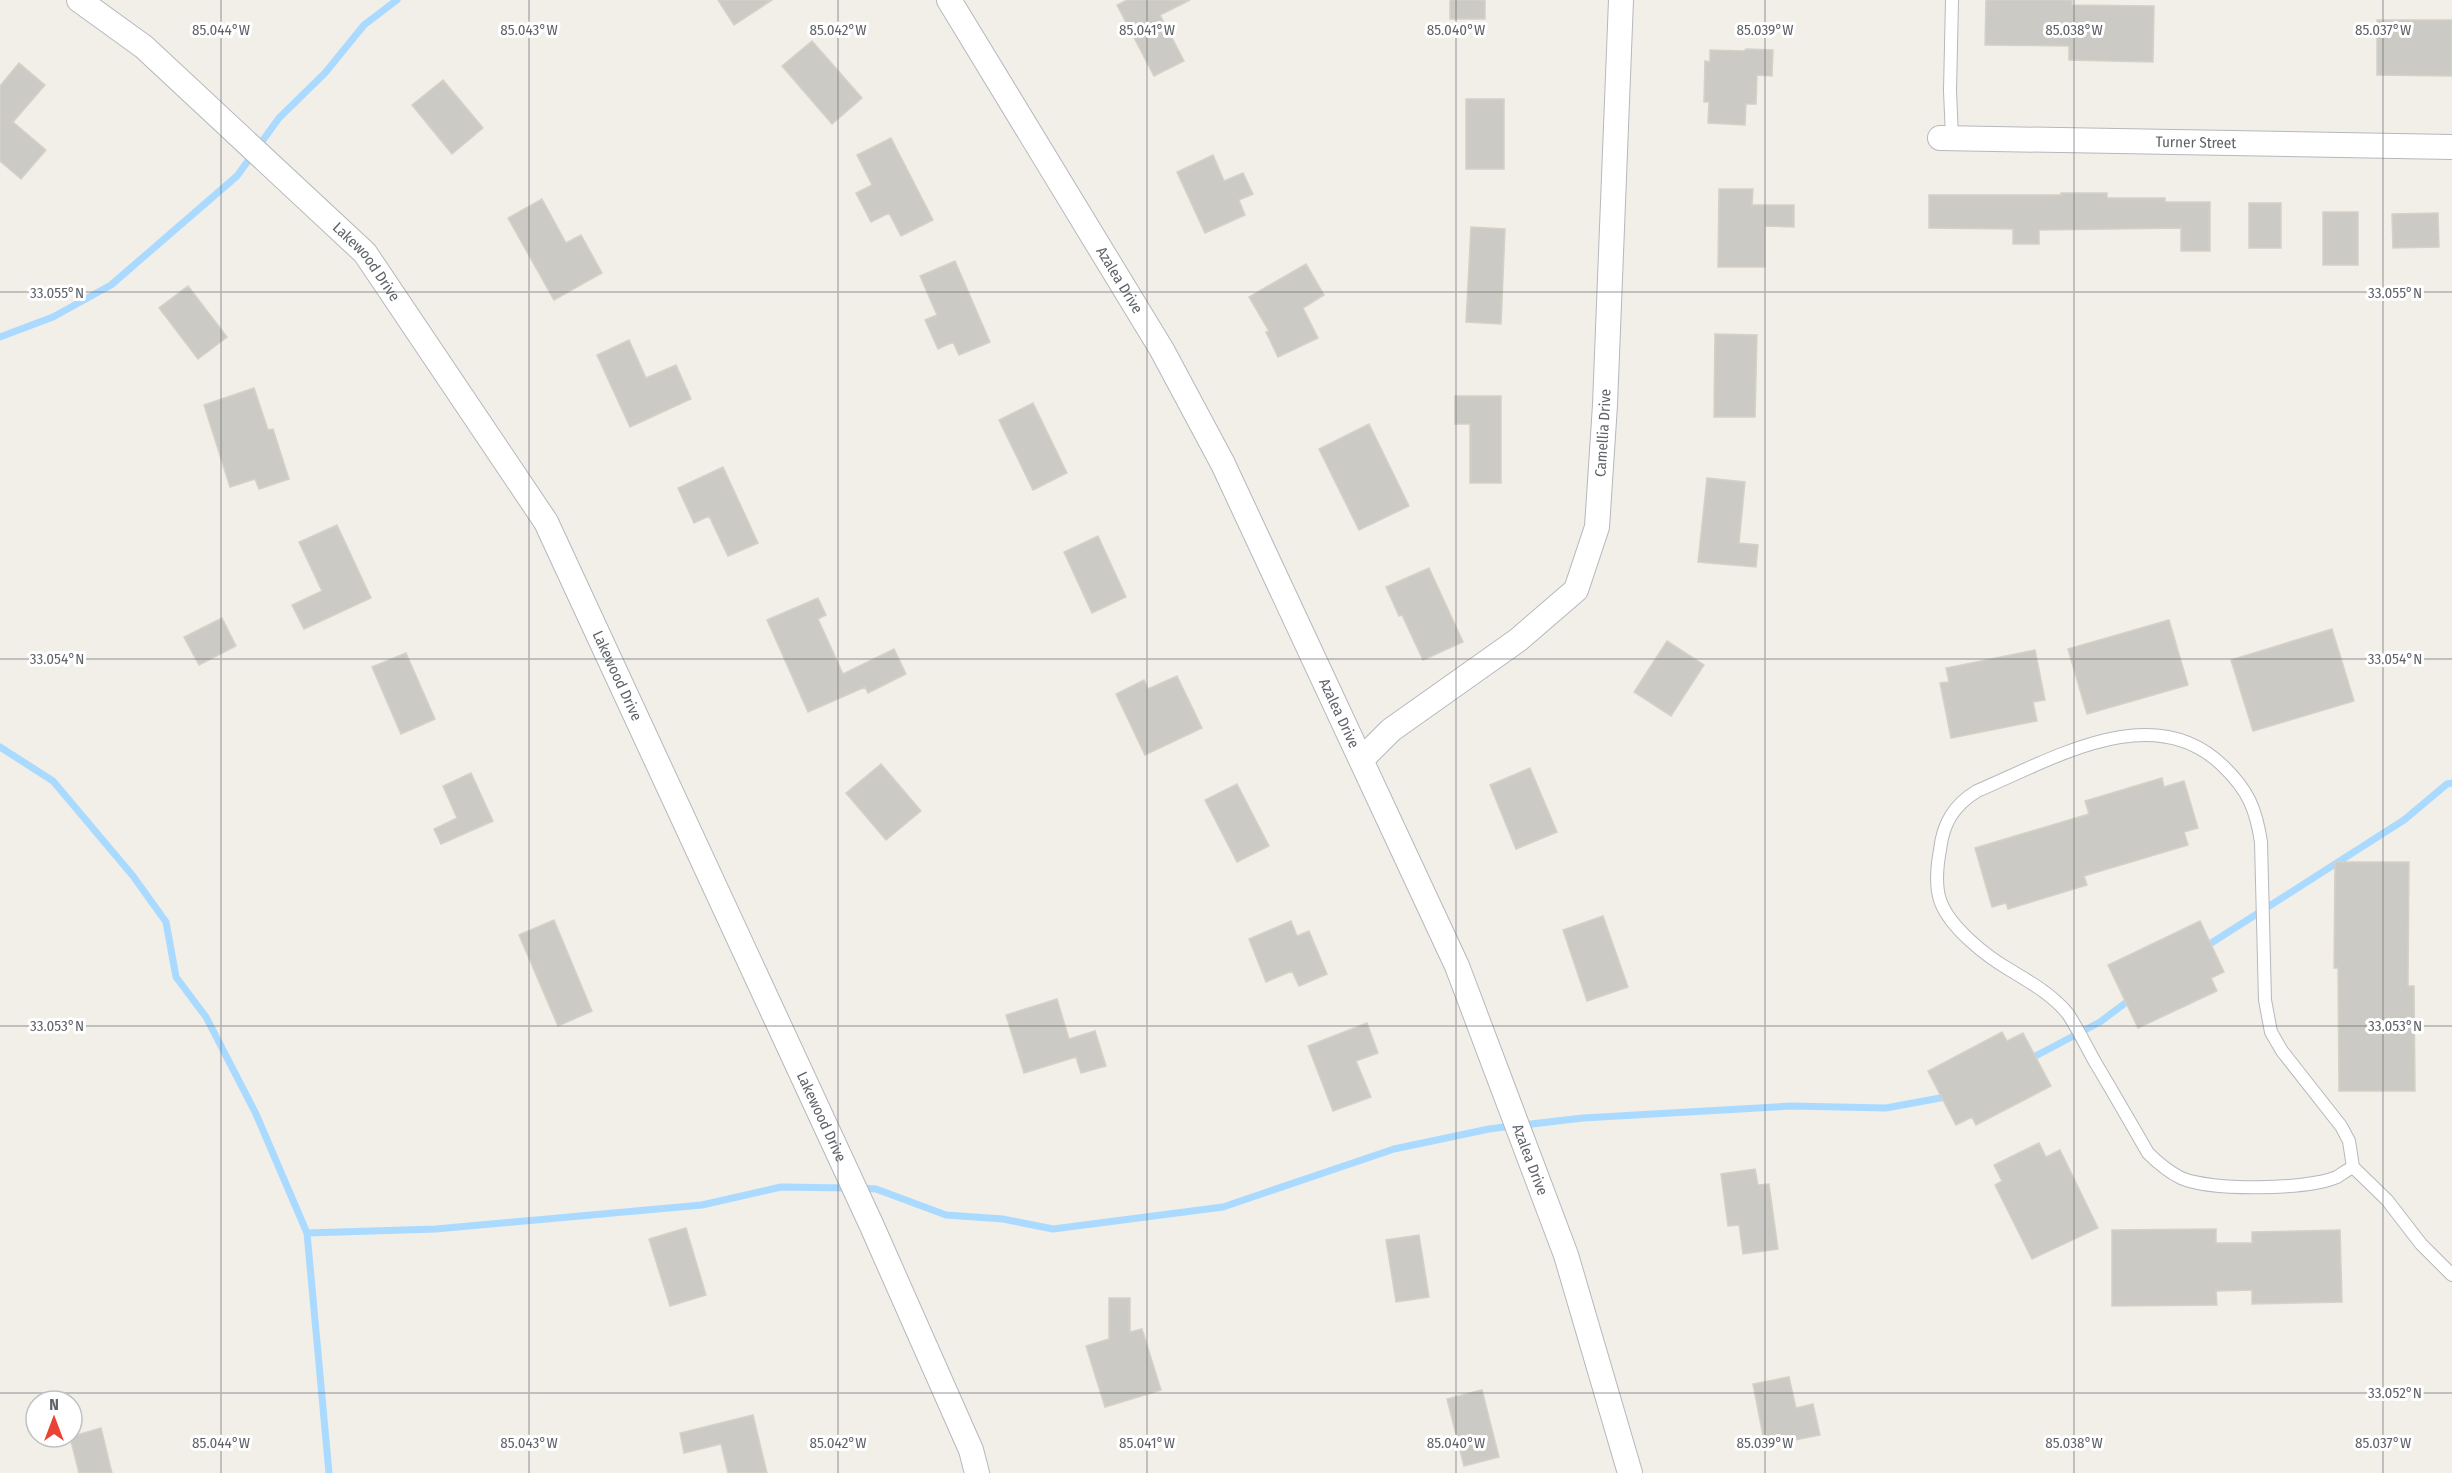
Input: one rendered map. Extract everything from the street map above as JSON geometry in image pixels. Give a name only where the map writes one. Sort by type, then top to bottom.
[{"type":"street","name":"Lakewood Drive","points":[[79,0],[144,47],[365,253],[546,522],[871,1224],[971,1450],[977,1473]]},
{"type":"street","name":"Azalea Drive","points":[[950,0],[1162,350],[1222,464],[1362,759],[1457,966],[1566,1255],[1630,1473]]},
{"type":"street","name":"Camellia Drive","points":[[1362,759],[1391,730],[1518,640],[1576,590],[1597,527],[1605,405],[1621,0]]},
{"type":"street","name":"Turner Street","points":[[1946,138],[2452,147]]},
{"type":"lane","points":[[1946,138],[1953,0]]},
{"type":"lane","points":[[2353,1167],[2337,1177],[2295,1185],[2239,1186],[2183,1179],[2162,1167],[2148,1153],[2066,1012],[2046,993],[1999,964],[1965,935],[1947,914],[1940,900],[1937,883],[1938,865],[1944,831],[1954,809],[1977,791],[2073,750],[2133,734],[2168,736],[2200,748],[2217,760],[2234,776],[2250,798],[2257,816],[2261,842],[2265,1000],[2271,1032],[2282,1051],[2341,1126],[2349,1141],[2353,1167],[2387,1200],[2421,1244],[2452,1275]]},
{"type":"building","points":[[718,0],[772,0],[734,25]]},
{"type":"building","points":[[1127,0],[1190,0],[1160,15],[1184,61],[1154,76],[1117,5]]},
{"type":"building","points":[[1450,0],[1485,0],[1485,19],[1450,19]]},
{"type":"building","points":[[1986,0],[2072,0],[2072,5],[2154,6],[2153,62],[2069,60],[2069,46],[1985,45]]},
{"type":"building","points":[[2377,20],[2452,20],[2452,76],[2377,75]]},
{"type":"building","points":[[812,41],[862,98],[832,124],[782,66]]},
{"type":"building","points":[[1746,49],[1773,50],[1772,76],[1757,75],[1756,104],[1746,104],[1745,125],[1708,123],[1709,102],[1704,102],[1705,61],[1710,62],[1710,50],[1744,51]]},
{"type":"building","points":[[19,63],[45,85],[13,122],[46,150],[21,179],[0,161],[0,86]]},
{"type":"building","points":[[443,80],[483,128],[452,154],[412,105]]},
{"type":"building","points":[[1466,99],[1504,99],[1504,169],[1466,169]]},
{"type":"building","points":[[891,138],[933,220],[901,236],[889,213],[871,222],[856,193],[872,185],[857,155]]},
{"type":"building","points":[[1213,155],[1224,181],[1243,173],[1253,194],[1239,200],[1245,215],[1205,233],[1177,172]]},
{"type":"building","points":[[1719,189],[1753,189],[1752,205],[1794,205],[1794,227],[1765,226],[1765,267],[1718,267]]},
{"type":"building","points":[[2061,193],[2107,193],[2107,198],[2165,198],[2165,202],[2210,202],[2210,251],[2181,251],[2181,228],[2039,230],[2039,244],[2013,244],[2013,229],[1929,228],[1929,195],[2061,195]]},
{"type":"building","points":[[542,199],[566,243],[581,235],[602,273],[554,300],[508,218]]},
{"type":"building","points":[[2249,203],[2281,203],[2281,248],[2249,248]]},
{"type":"building","points":[[2323,212],[2358,212],[2358,265],[2323,265]]},
{"type":"building","points":[[2438,213],[2439,247],[2393,248],[2392,214]]},
{"type":"building","points":[[1471,227],[1505,229],[1501,324],[1466,322]]},
{"type":"building","points":[[955,261],[990,342],[959,355],[953,342],[938,349],[925,320],[937,315],[920,276]]},
{"type":"building","points":[[1306,264],[1324,295],[1303,308],[1318,338],[1278,357],[1266,332],[1269,331],[1249,297]]},
{"type":"building","points":[[188,286],[227,337],[198,359],[159,308]]},
{"type":"building","points":[[1715,334],[1757,335],[1755,417],[1714,417]]},
{"type":"building","points":[[629,340],[646,378],[676,365],[691,399],[630,427],[597,355]]},
{"type":"building","points":[[254,388],[268,430],[273,429],[289,479],[259,489],[255,479],[230,487],[204,405]]},
{"type":"building","points":[[1455,396],[1501,396],[1501,483],[1470,483],[1470,424],[1455,424]]},
{"type":"building","points":[[1033,403],[1067,473],[1033,490],[999,420]]},
{"type":"building","points":[[1369,424],[1409,506],[1359,530],[1319,449]]},
{"type":"building","points":[[723,467],[758,543],[728,556],[709,516],[694,523],[678,488]]},
{"type":"building","points":[[1707,478],[1745,482],[1739,543],[1758,545],[1756,567],[1698,562]]},
{"type":"building","points":[[337,525],[371,598],[304,629],[292,605],[322,591],[299,542]]},
{"type":"building","points":[[1098,536],[1126,597],[1092,613],[1064,552]]},
{"type":"building","points":[[1429,568],[1463,642],[1423,660],[1386,587]]},
{"type":"building","points":[[818,598],[826,615],[818,619],[843,674],[894,649],[906,674],[868,693],[865,687],[808,712],[767,620]]},
{"type":"building","points":[[222,618],[236,646],[199,665],[184,637]]},
{"type":"building","points":[[2169,620],[2188,685],[2087,714],[2068,649]]},
{"type":"building","points":[[2332,629],[2354,701],[2253,731],[2231,660]]},
{"type":"building","points":[[1667,641],[1704,665],[1671,716],[1634,692]]},
{"type":"building","points":[[2035,650],[2045,700],[2033,702],[2037,721],[1951,738],[1940,683],[1949,682],[1946,668]]},
{"type":"building","points":[[406,653],[435,719],[401,734],[372,667]]},
{"type":"building","points":[[1177,676],[1202,728],[1145,755],[1116,694],[1144,680],[1148,689]]},
{"type":"building","points":[[881,764],[921,811],[886,840],[846,793]]},
{"type":"building","points":[[1530,768],[1557,832],[1516,849],[1490,785]]},
{"type":"building","points":[[471,773],[493,821],[441,844],[434,829],[457,818],[443,786]]},
{"type":"building","points":[[2162,778],[2164,787],[2184,781],[2198,828],[2184,832],[2188,845],[2084,876],[2087,885],[2008,909],[2006,903],[1992,907],[1975,848],[2089,814],[2085,801]]},
{"type":"building","points":[[1237,784],[1269,846],[1237,862],[1205,800]]},
{"type":"building","points":[[2335,862],[2409,862],[2408,986],[2414,986],[2415,1091],[2339,1091],[2338,968],[2334,968]]},
{"type":"building","points":[[1603,916],[1628,987],[1587,1001],[1563,930]]},
{"type":"building","points":[[554,920],[592,1011],[558,1026],[519,935]]},
{"type":"building","points":[[1291,921],[1297,936],[1309,931],[1327,974],[1299,986],[1292,971],[1266,982],[1249,939]]},
{"type":"building","points":[[2200,921],[2224,972],[2211,978],[2217,991],[2138,1028],[2108,965]]},
{"type":"building","points":[[1057,999],[1069,1039],[1095,1031],[1106,1066],[1081,1073],[1076,1057],[1024,1073],[1006,1015]]},
{"type":"building","points":[[1367,1023],[1378,1053],[1356,1061],[1371,1097],[1333,1111],[1308,1046]]},
{"type":"building","points":[[2002,1032],[2007,1041],[2023,1033],[2051,1086],[1976,1125],[1972,1117],[1956,1125],[1928,1071]]},
{"type":"building","points":[[2039,1143],[2046,1157],[2060,1150],[2098,1228],[2032,1259],[1995,1185],[2002,1181],[1994,1165]]},
{"type":"building","points":[[1755,1169],[1758,1185],[1769,1184],[1778,1249],[1743,1254],[1739,1225],[1728,1226],[1721,1174]]},
{"type":"building","points":[[686,1228],[706,1295],[670,1306],[649,1239]]},
{"type":"building","points":[[2216,1229],[2216,1243],[2252,1243],[2252,1232],[2340,1230],[2342,1302],[2252,1304],[2252,1290],[2216,1291],[2217,1305],[2112,1306],[2112,1230]]},
{"type":"building","points":[[1419,1235],[1429,1297],[1396,1302],[1386,1240]]},
{"type":"building","points":[[1109,1298],[1130,1298],[1130,1332],[1142,1329],[1161,1390],[1105,1407],[1086,1346],[1109,1339]]},
{"type":"building","points":[[1789,1377],[1796,1408],[1813,1404],[1820,1435],[1765,1446],[1753,1384]]},
{"type":"building","points":[[1482,1390],[1499,1457],[1464,1466],[1447,1399]]},
{"type":"building","points":[[753,1415],[767,1473],[728,1473],[721,1444],[684,1453],[680,1433]]},
{"type":"building","points":[[101,1428],[112,1473],[79,1473],[73,1449],[84,1449],[84,1433]]},
{"type":"waterway","points":[[0,337],[53,317],[111,285],[237,176],[279,118],[325,73],[364,25],[397,0]]},
{"type":"waterway","points":[[0,747],[53,781],[133,876],[166,922],[176,977],[206,1017],[256,1114],[307,1233],[329,1473]]},
{"type":"waterway","points":[[2205,947],[2404,820],[2447,784],[2452,783]]},
{"type":"waterway","points":[[2028,1060],[2100,1022],[2132,998]]},
{"type":"waterway","points":[[1523,1125],[1583,1118],[1791,1106],[1886,1108],[1951,1096]]},
{"type":"waterway","points":[[861,1188],[876,1189],[946,1215],[1003,1219],[1053,1229],[1223,1207],[1394,1149],[1512,1126]]},
{"type":"waterway","points":[[307,1233],[436,1229],[702,1205],[781,1187],[850,1188]]}]
